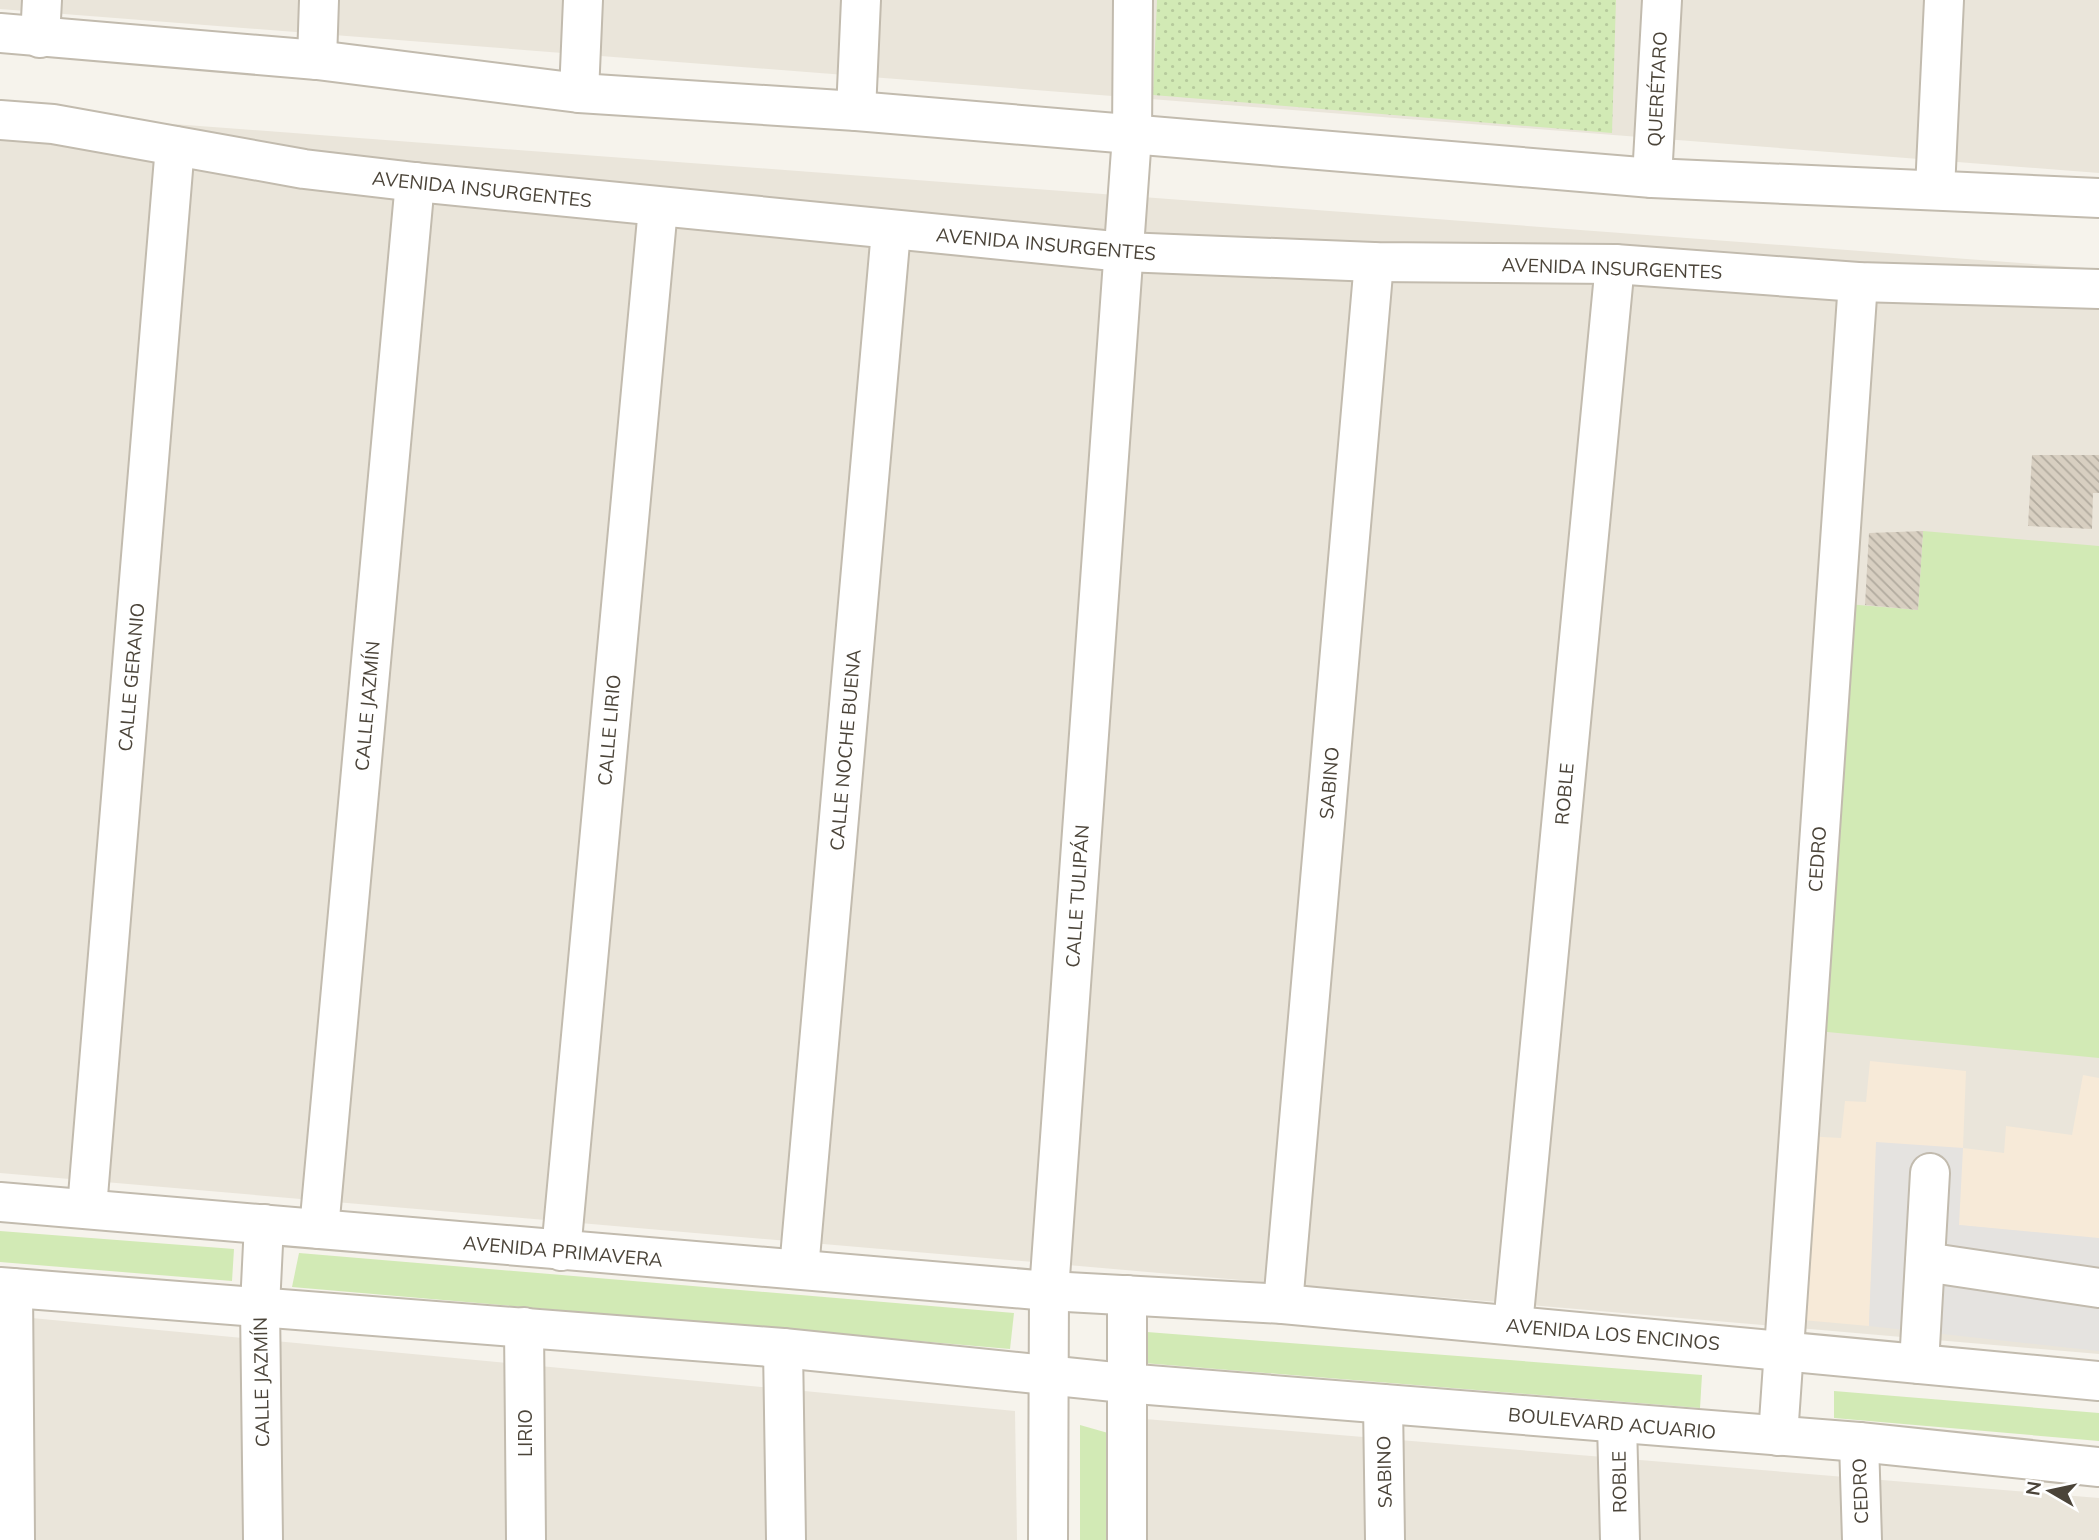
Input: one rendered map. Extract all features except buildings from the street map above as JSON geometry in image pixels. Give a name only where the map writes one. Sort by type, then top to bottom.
[{"type":"street","points":[[40,38],[42,0]]},
{"type":"street","points":[[317,60],[319,0]]},
{"type":"street","points":[[579,93],[583,0]]},
{"type":"street","points":[[856,111],[860,0]]},
{"type":"street","name":"CALLE TULIPÁN","points":[[1048,1540],[1049,1291],[1132,136],[1133,0]]},
{"type":"street","name":"QUERÉTARO","points":[[1652,178],[1662,0]]},
{"type":"street","points":[[1935,189],[1944,0]]},
{"type":"street","points":[[0,33],[317,60],[579,93],[856,111],[1652,178],[2099,198]]},
{"type":"street","name":"AVENIDA INSURGENTES","points":[[0,120],[53,124],[304,169],[658,208],[1124,253],[1374,262],[1615,264],[1858,282],[2099,289]]},
{"type":"street","name":"CALLE GERANIO","points":[[87,1208],[175,146]]},
{"type":"street","name":"CALLE JAZMÍN","points":[[319,1229],[415,182]]},
{"type":"street","name":"CALLE LIRIO","points":[[561,1251],[658,208]]},
{"type":"street","name":"CALLE NOCHE BUENA","points":[[799,1269],[891,231]]},
{"type":"street","name":"SABINO","points":[[1283,1304],[1374,262]]},
{"type":"street","name":"ROBLE","points":[[1513,1325],[1615,264]]},
{"type":"street","name":"CEDRO","points":[[1778,1436],[1858,282]]},
{"type":"street","points":[[1919,1364],[1930,1173]]},
{"type":"street","name":"AVENIDA PRIMAVERA","points":[[0,1202],[1049,1291],[1127,1294]]},
{"type":"street","name":"CALLE JAZMÍN","points":[[263,1540],[260,1307],[264,1224]]},
{"type":"street","points":[[1925,1262],[2099,1288]]},
{"type":"street","points":[[15,1540],[7,1288],[783,1348],[1124,1383]]},
{"type":"street","points":[[1127,1294],[1124,1383],[1127,1540]]},
{"type":"street","name":"AVENIDA LOS ENCINOS","points":[[1127,1294],[1283,1304],[2099,1381]]},
{"type":"street","name":"LIRIO","points":[[524,1327],[526,1540]]},
{"type":"street","points":[[783,1348],[786,1540]]},
{"type":"street","name":"BOULEVARD ACUARIO","points":[[1124,1383],[1858,1442],[2099,1467]]},
{"type":"street","name":"SABINO","points":[[1383,1404],[1385,1540]]},
{"type":"street","name":"ROBLE","points":[[1617,1424],[1620,1540]]},
{"type":"street","name":"CEDRO","points":[[1858,1442],[1862,1540]]},
{"type":"shaded area","points":[[0,0],[2099,0],[2099,173],[0,9]]},
{"type":"shaded area","points":[[0,111],[2099,269],[2099,1354],[0,1173]]},
{"type":"shaded area","points":[[1870,1061],[1966,1071],[1963,1148],[2004,1153],[2006,1126],[2072,1135],[2083,1075],[2099,1078],[2099,1239],[1958,1225],[1877,1142],[1869,1326],[1791,1319],[1804,1136],[1841,1138],[1845,1101],[1866,1102]]},
{"type":"shaded area","points":[[1876,1142],[1963,1148],[1959,1225],[2099,1238],[2099,1351],[1869,1326]]},
{"type":"shaded area","points":[[0,1315],[1015,1411],[1017,1540],[0,1540]]},
{"type":"shaded area","points":[[1145,1419],[2099,1498],[2099,1540],[1148,1540]]},
{"type":"green space","points":[[1157,0],[1616,0],[1612,133],[1153,95]]},
{"type":"green space","points":[[1923,531],[2099,546],[2099,1058],[1817,1031],[1847,604],[1918,610]]},
{"type":"green space","points":[[0,1231],[234,1249],[232,1281],[0,1262]]},
{"type":"green space","points":[[299,1253],[1014,1313],[1010,1349],[292,1287]]},
{"type":"green space","points":[[1147,1332],[1702,1375],[1700,1408],[1143,1363]]},
{"type":"green space","points":[[1834,1391],[2099,1413],[2099,1441],[1834,1418]]},
{"type":"green space","points":[[1080,1425],[1115,1435],[1115,1540],[1080,1540]]}]
